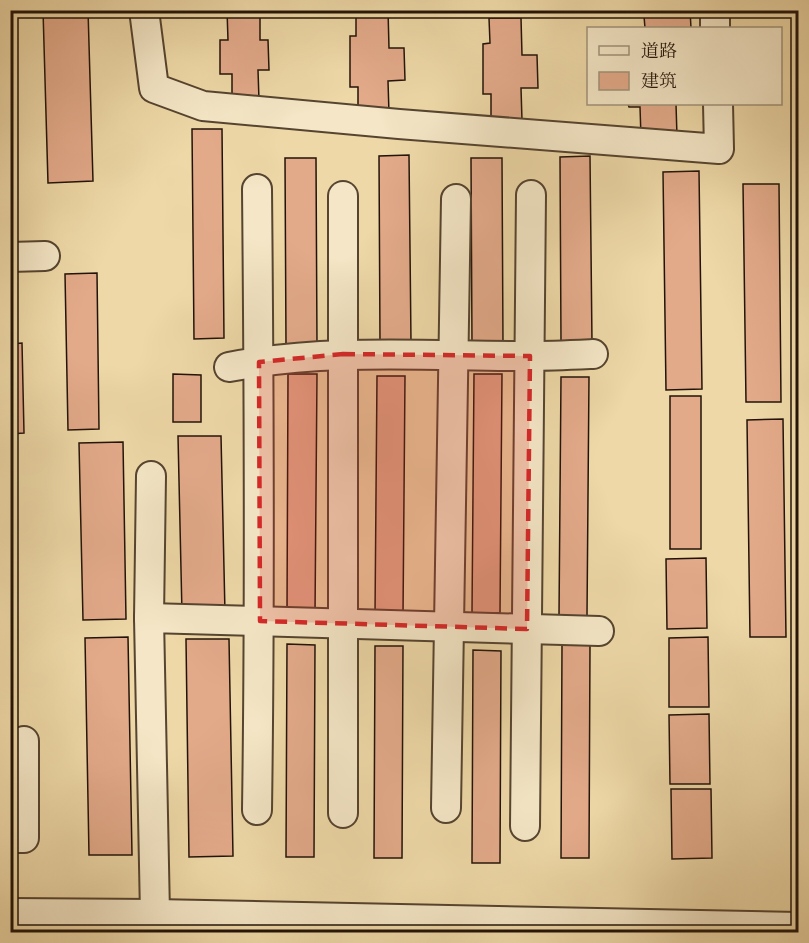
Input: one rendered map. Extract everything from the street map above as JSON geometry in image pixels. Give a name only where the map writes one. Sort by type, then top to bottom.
[{"type":"street","points":[[144,10],[154,88],[203,106],[719,149],[718,105]]},
{"type":"street","points":[[715,10],[715,27]]},
{"type":"street","points":[[256,189],[260,621],[257,810]]},
{"type":"street","points":[[525,826],[531,195]]},
{"type":"street","points":[[343,196],[343,813]]},
{"type":"street","points":[[446,808],[456,199]]},
{"type":"street","points":[[10,257],[45,256]]},
{"type":"street","points":[[229,367],[343,354],[530,356],[592,354]]},
{"type":"street","points":[[151,476],[149,618],[155,914]]},
{"type":"street","points":[[149,618],[599,631]]},
{"type":"street","points":[[10,838],[24,838],[24,741]]},
{"type":"street","points":[[10,913],[155,914],[504,927],[798,927]]},
{"type":"highlighted area","points":[[343,354],[530,356],[527,629],[260,621],[259,362]]},
{"type":"building","points":[[43,10],[88,10],[93,181],[48,183]]},
{"type":"building","points":[[227,10],[260,10],[260,40],[268,40],[269,70],[258,70],[259,100],[232,100],[232,74],[220,74],[220,40],[228,40]]},
{"type":"building","points":[[388,10],[389,48],[404,48],[405,80],[388,81],[389,113],[358,113],[358,87],[350,87],[350,36],[356,36],[356,11]]},
{"type":"building","points":[[627,10],[690,10],[691,27],[645,27],[644,16],[627,16]]},
{"type":"building","points":[[489,18],[521,18],[522,55],[537,55],[538,88],[521,88],[522,120],[491,120],[491,94],[483,94],[483,44],[490,43]]},
{"type":"building","points":[[795,72],[798,72],[798,123],[796,123]]},
{"type":"building","points":[[628,105],[676,105],[677,136],[641,137],[640,107],[629,107]]},
{"type":"building","points":[[192,129],[222,129],[224,338],[194,339]]},
{"type":"building","points":[[409,155],[411,342],[380,342],[379,156]]},
{"type":"building","points":[[590,156],[592,343],[561,343],[560,157]]},
{"type":"building","points":[[285,158],[316,158],[317,345],[286,345]]},
{"type":"building","points":[[471,158],[502,158],[503,345],[472,345]]},
{"type":"building","points":[[699,171],[702,389],[666,390],[663,172]]},
{"type":"building","points":[[743,184],[779,184],[781,402],[746,402]]},
{"type":"building","points":[[97,273],[99,429],[68,430],[65,274]]},
{"type":"building","points":[[22,343],[24,433],[10,434],[10,344]]},
{"type":"building","points":[[173,374],[201,375],[201,422],[173,422]]},
{"type":"building","points":[[288,374],[317,374],[315,614],[287,613]]},
{"type":"building","points":[[474,374],[502,374],[500,613],[472,613]]},
{"type":"building","points":[[377,376],[405,376],[403,616],[375,615]]},
{"type":"building","points":[[561,377],[589,377],[587,616],[559,616]]},
{"type":"building","points":[[670,396],[701,396],[701,549],[670,549]]},
{"type":"building","points":[[783,419],[786,637],[750,637],[747,420]]},
{"type":"building","points":[[178,436],[221,436],[225,613],[182,614]]},
{"type":"building","points":[[123,442],[126,619],[83,620],[79,443]]},
{"type":"building","points":[[706,558],[707,628],[667,629],[666,559]]},
{"type":"building","points":[[128,637],[132,855],[89,855],[85,638]]},
{"type":"building","points":[[708,637],[709,707],[669,707],[669,638]]},
{"type":"building","points":[[186,639],[229,639],[233,856],[189,857]]},
{"type":"building","points":[[287,644],[315,645],[314,857],[286,857]]},
{"type":"building","points":[[562,645],[590,645],[589,858],[561,858]]},
{"type":"building","points":[[375,646],[403,646],[402,858],[374,858]]},
{"type":"building","points":[[473,650],[501,651],[500,863],[472,863]]},
{"type":"building","points":[[709,714],[710,784],[670,784],[669,715]]},
{"type":"building","points":[[671,789],[711,789],[712,858],[672,859]]}]
